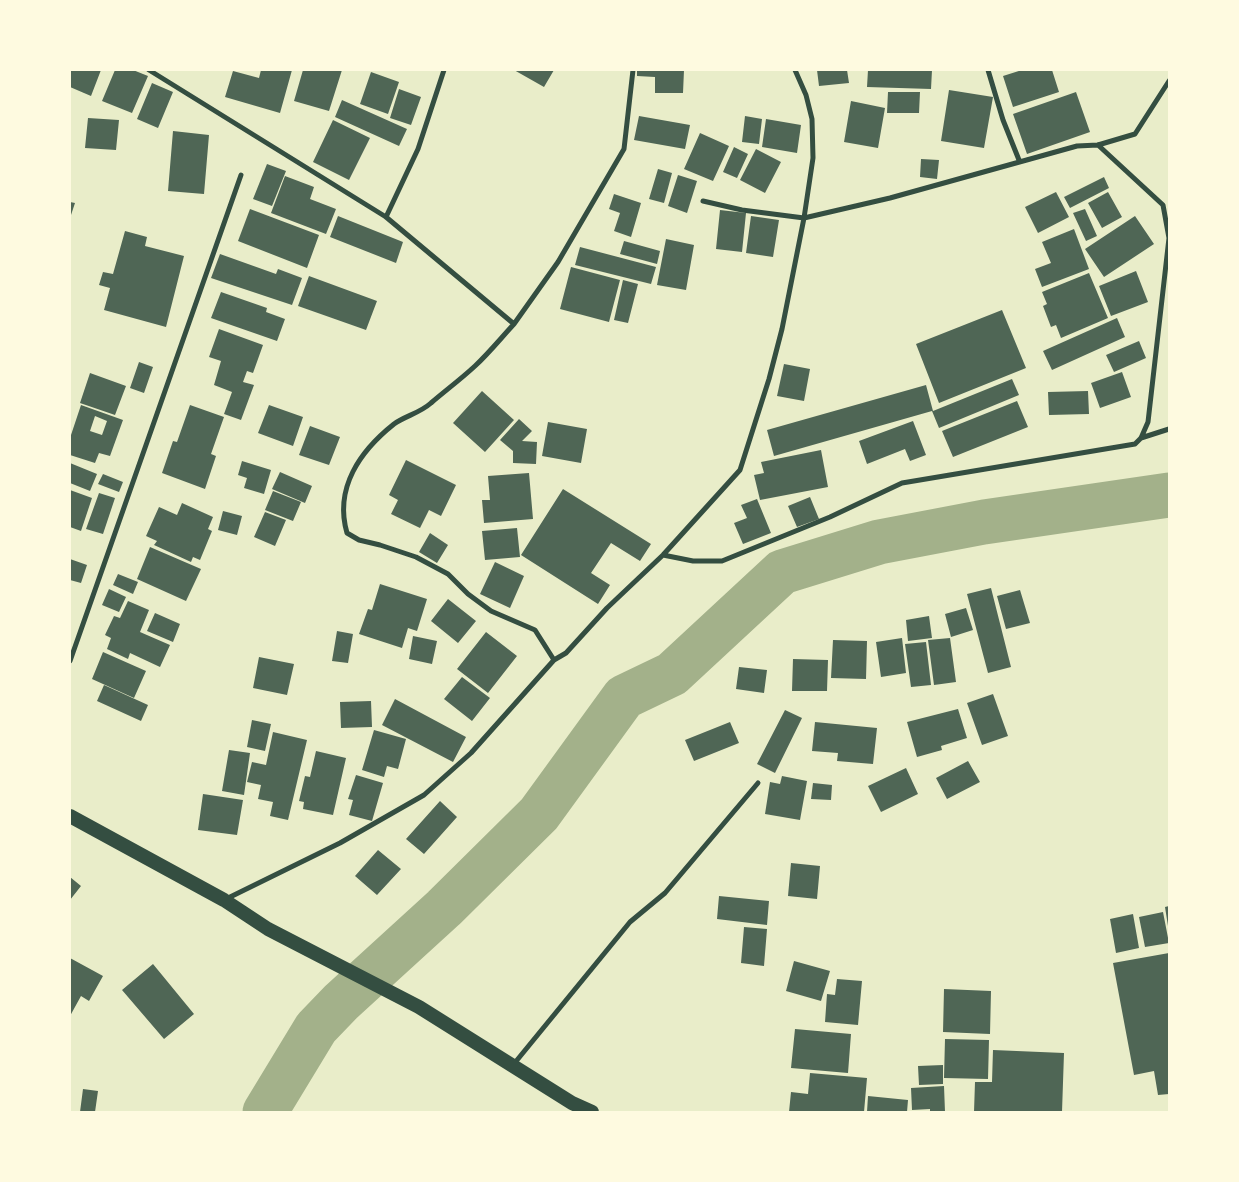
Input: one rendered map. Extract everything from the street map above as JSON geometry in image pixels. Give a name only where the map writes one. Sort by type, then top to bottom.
[{"type":"highway","points":[[70,816],[224,900],[268,930],[418,1007],[592,1112]]},
{"type":"street","points":[[149,70],[386,217],[514,324]]},
{"type":"street","points":[[386,217],[418,149],[444,70]]},
{"type":"street","points":[[554,660],[535,630],[491,611],[468,594],[448,574],[416,557],[380,544],[359,540],[347,532],[342,510],[344,495],[357,461],[395,423],[425,408],[475,366],[514,324],[558,262],[624,149],[632,70]]},
{"type":"street","points":[[224,900],[340,843],[424,795],[471,753],[554,660],[566,653],[607,608],[663,555],[740,470],[772,371],[804,218],[813,158],[812,119],[806,95],[795,70]]},
{"type":"street","points":[[988,70],[1003,120],[1019,160]]},
{"type":"street","points":[[703,201],[742,210],[804,218],[890,198],[1019,160],[1056,153],[1077,146],[1098,146],[1135,134],[1169,82]]},
{"type":"street","points":[[1098,146],[1169,209]]},
{"type":"street","points":[[70,662],[241,176]]},
{"type":"street","points":[[663,555],[693,561],[722,561],[830,518],[902,483],[1135,444],[1141,438],[1148,422],[1169,238],[1163,205]]},
{"type":"street","points":[[1141,438],[1169,429]]},
{"type":"street","points":[[513,1066],[630,922],[665,892],[758,783]]},
{"type":"building","points":[[70,70],[101,70],[91,96],[70,87]]},
{"type":"building","points":[[115,70],[133,70],[148,76],[132,113],[102,101]]},
{"type":"building","points":[[261,70],[292,70],[280,113],[225,97],[233,71],[259,78]]},
{"type":"building","points":[[303,70],[342,70],[329,111],[294,101]]},
{"type":"building","points":[[514,70],[554,70],[544,87]]},
{"type":"building","points":[[637,70],[684,70],[683,93],[655,93],[655,77],[637,76]]},
{"type":"building","points":[[817,70],[847,70],[849,83],[819,86]]},
{"type":"building","points":[[868,70],[932,70],[931,89],[867,87]]},
{"type":"building","points":[[1022,70],[1052,70],[1059,92],[1013,107],[1003,76]]},
{"type":"building","points":[[371,72],[399,82],[388,114],[360,104]]},
{"type":"building","points":[[152,83],[173,92],[158,128],[137,119]]},
{"type":"building","points":[[399,89],[421,97],[411,125],[390,118]]},
{"type":"building","points":[[949,90],[993,97],[984,148],[941,141]]},
{"type":"building","points":[[888,92],[920,92],[919,113],[887,113]]},
{"type":"building","points":[[1076,92],[1090,132],[1027,154],[1013,114]]},
{"type":"building","points":[[342,100],[407,129],[399,146],[335,117]]},
{"type":"building","points":[[851,101],[885,108],[878,148],[844,142]]},
{"type":"building","points":[[639,116],[690,125],[685,149],[634,140]]},
{"type":"building","points":[[745,116],[762,119],[759,144],[742,142]]},
{"type":"building","points":[[88,118],[119,120],[116,150],[85,148]]},
{"type":"building","points":[[766,119],[801,125],[797,153],[762,147]]},
{"type":"building","points":[[333,120],[370,138],[349,180],[313,162]]},
{"type":"building","points":[[173,131],[209,135],[204,194],[168,191]]},
{"type":"building","points":[[700,133],[729,146],[713,181],[684,169]]},
{"type":"building","points":[[734,147],[748,154],[737,178],[723,172]]},
{"type":"building","points":[[756,149],[781,162],[765,193],[740,180]]},
{"type":"building","points":[[921,159],[939,160],[937,179],[920,177]]},
{"type":"building","points":[[267,164],[286,171],[272,206],[253,199]]},
{"type":"building","points":[[658,169],[672,173],[664,203],[649,199]]},
{"type":"building","points":[[678,175],[697,181],[687,213],[668,206]]},
{"type":"building","points":[[285,176],[314,187],[310,199],[336,209],[326,234],[271,213]]},
{"type":"building","points":[[1104,177],[1109,188],[1070,208],[1064,197]]},
{"type":"building","points":[[1056,192],[1069,217],[1038,233],[1025,207]]},
{"type":"building","points":[[1108,192],[1122,217],[1102,228],[1088,203]]},
{"type":"building","points":[[614,194],[641,203],[631,237],[614,231],[620,213],[609,209]]},
{"type":"building","points":[[70,202],[75,203],[70,218]]},
{"type":"building","points":[[250,209],[319,235],[307,268],[238,241]]},
{"type":"building","points":[[1085,209],[1097,236],[1086,241],[1073,213]]},
{"type":"building","points":[[720,210],[746,213],[742,252],[716,249]]},
{"type":"building","points":[[338,216],[403,242],[396,263],[330,237]]},
{"type":"building","points":[[751,216],[779,220],[773,257],[746,253]]},
{"type":"building","points":[[1135,216],[1154,244],[1104,277],[1085,249]]},
{"type":"building","points":[[1074,229],[1089,269],[1042,287],[1035,269],[1051,263],[1042,242]]},
{"type":"building","points":[[125,231],[147,237],[145,246],[184,256],[166,327],[104,310],[110,288],[99,285],[103,272],[113,274]]},
{"type":"building","points":[[666,239],[694,245],[686,290],[657,285]]},
{"type":"building","points":[[624,241],[660,251],[657,264],[620,254]]},
{"type":"building","points":[[580,247],[656,267],[651,284],[575,265]]},
{"type":"building","points":[[220,254],[276,274],[278,269],[302,278],[292,305],[211,278]]},
{"type":"building","points":[[571,267],[620,280],[609,322],[560,309]]},
{"type":"building","points":[[1136,271],[1148,302],[1111,316],[1099,286]]},
{"type":"building","points":[[1089,273],[1108,318],[1061,338],[1056,325],[1051,327],[1043,306],[1047,304],[1042,292]]},
{"type":"building","points":[[309,276],[377,301],[366,330],[298,306]]},
{"type":"building","points":[[623,280],[638,284],[628,323],[614,320]]},
{"type":"building","points":[[221,292],[267,308],[266,312],[285,319],[277,341],[211,318]]},
{"type":"building","points":[[1002,310],[1026,368],[939,403],[916,344]]},
{"type":"building","points":[[1117,318],[1125,337],[1052,370],[1043,351]]},
{"type":"building","points":[[219,329],[263,345],[253,373],[247,371],[243,382],[254,385],[241,420],[224,414],[232,392],[214,385],[221,361],[209,357]]},
{"type":"building","points":[[1139,341],[1146,358],[1114,372],[1106,355]]},
{"type":"building","points":[[139,362],[153,367],[144,393],[130,388]]},
{"type":"building","points":[[784,364],[810,369],[804,401],[777,396]]},
{"type":"building","points":[[1122,372],[1131,397],[1100,408],[1091,383]]},
{"type":"building","points":[[90,373],[126,386],[115,415],[80,403]]},
{"type":"building","points":[[1012,379],[1019,395],[939,428],[932,411],[774,456],[767,430],[926,385],[933,411]]},
{"type":"building","points":[[482,391],[514,420],[485,452],[453,423]]},
{"type":"building","points":[[1088,391],[1089,414],[1049,415],[1048,392]]},
{"type":"building","points":[[1017,401],[1028,427],[953,457],[942,431]]},
{"type":"building","points":[[81,405],[123,420],[110,456],[99,453],[95,463],[70,455],[70,438]],"holes":[[[95,416],[107,421],[102,435],[90,431]]]},
{"type":"building","points":[[190,405],[224,417],[211,454],[216,456],[205,489],[162,473],[173,441],[177,442]]},
{"type":"building","points":[[269,405],[303,417],[293,446],[258,433]]},
{"type":"building","points":[[519,419],[532,431],[522,441],[537,442],[536,464],[513,463],[513,451],[500,440]]},
{"type":"building","points":[[913,421],[926,455],[910,461],[905,449],[867,464],[859,441]]},
{"type":"building","points":[[548,422],[587,429],[581,463],[542,456]]},
{"type":"building","points":[[310,426],[340,437],[329,465],[299,455]]},
{"type":"building","points":[[821,450],[828,487],[760,500],[754,475],[764,473],[761,462]]},
{"type":"building","points":[[406,460],[456,485],[441,516],[429,510],[420,528],[391,514],[398,500],[389,495]]},
{"type":"building","points":[[242,461],[271,470],[264,494],[244,488],[247,478],[238,475]]},
{"type":"building","points":[[70,463],[97,474],[90,491],[70,483]]},
{"type":"building","points":[[280,472],[312,486],[305,503],[272,489]]},
{"type":"building","points":[[529,473],[533,519],[484,523],[482,500],[490,500],[488,476]]},
{"type":"building","points":[[103,474],[123,482],[119,492],[98,484]]},
{"type":"building","points":[[563,489],[651,544],[640,561],[611,543],[591,573],[610,585],[598,604],[521,555]]},
{"type":"building","points":[[70,490],[92,498],[81,531],[70,527]]},
{"type":"building","points":[[273,491],[301,502],[293,521],[265,510]]},
{"type":"building","points":[[99,493],[115,498],[103,534],[86,529]]},
{"type":"building","points":[[810,497],[819,519],[797,527],[788,506]]},
{"type":"building","points":[[757,499],[771,533],[743,544],[734,523],[747,518],[741,505]]},
{"type":"building","points":[[182,503],[213,517],[208,529],[212,531],[200,560],[193,557],[191,562],[154,545],[157,541],[146,536],[159,507],[177,515]]},
{"type":"building","points":[[223,511],[242,516],[237,535],[218,530]]},
{"type":"building","points":[[265,512],[286,520],[275,546],[254,537]]},
{"type":"building","points":[[517,528],[520,557],[485,560],[482,531]]},
{"type":"building","points":[[430,533],[448,545],[437,563],[419,552]]},
{"type":"building","points":[[150,547],[201,569],[186,601],[137,579]]},
{"type":"building","points":[[70,559],[87,565],[81,583],[70,580]]},
{"type":"building","points":[[495,562],[524,576],[510,608],[480,594]]},
{"type":"building","points":[[118,574],[138,582],[133,594],[113,585]]},
{"type":"building","points":[[380,584],[427,599],[417,631],[408,628],[402,648],[359,634],[368,609],[372,610]]},
{"type":"building","points":[[991,588],[1011,667],[988,673],[967,594]]},
{"type":"building","points":[[109,589],[126,597],[119,612],[102,605]]},
{"type":"building","points":[[1020,590],[1030,623],[1006,629],[997,596]]},
{"type":"building","points":[[448,599],[476,621],[458,643],[431,621]]},
{"type":"building","points":[[128,601],[149,610],[140,632],[170,645],[160,667],[130,653],[128,659],[107,649],[111,638],[105,635],[114,616],[120,618]]},
{"type":"building","points":[[966,608],[973,630],[951,637],[945,614]]},
{"type":"building","points":[[155,613],[180,624],[173,642],[147,631]]},
{"type":"building","points":[[929,616],[932,638],[908,641],[906,620]]},
{"type":"building","points":[[337,631],[353,634],[348,663],[332,661]]},
{"type":"building","points":[[486,632],[517,656],[488,693],[457,669]]},
{"type":"building","points":[[413,636],[437,641],[432,664],[409,659]]},
{"type":"building","points":[[902,638],[906,673],[881,677],[876,642]]},
{"type":"building","points":[[950,638],[956,682],[934,685],[928,640]]},
{"type":"building","points":[[833,640],[867,641],[866,679],[831,678]]},
{"type":"building","points":[[926,642],[931,685],[911,687],[905,644]]},
{"type":"building","points":[[103,652],[146,671],[134,698],[92,679]]},
{"type":"building","points":[[259,657],[294,664],[287,695],[253,688]]},
{"type":"building","points":[[793,659],[828,660],[827,691],[792,691]]},
{"type":"building","points":[[739,667],[767,670],[764,693],[736,689]]},
{"type":"building","points":[[462,677],[490,698],[472,721],[444,699]]},
{"type":"building","points":[[104,685],[148,705],[141,721],[97,701]]},
{"type":"building","points":[[993,694],[1008,736],[982,745],[967,703]]},
{"type":"building","points":[[395,699],[466,737],[453,762],[382,725]]},
{"type":"building","points":[[371,701],[372,727],[341,728],[340,702]]},
{"type":"building","points":[[958,709],[967,738],[941,746],[942,750],[917,757],[907,722]]},
{"type":"building","points":[[785,710],[802,718],[775,773],[757,764]]},
{"type":"building","points":[[252,720],[271,724],[265,751],[247,747]]},
{"type":"building","points":[[730,722],[739,743],[694,761],[685,740]]},
{"type":"building","points":[[815,722],[877,728],[873,764],[837,761],[838,753],[812,751]]},
{"type":"building","points":[[374,730],[406,739],[398,769],[387,766],[384,777],[362,770]]},
{"type":"building","points":[[273,732],[307,740],[288,820],[270,816],[273,802],[258,799],[261,785],[247,782],[252,762],[266,765]]},
{"type":"building","points":[[229,750],[250,753],[244,795],[222,791]]},
{"type":"building","points":[[316,751],[346,758],[333,815],[303,809],[304,802],[299,801],[305,776],[310,777]]},
{"type":"building","points":[[968,761],[980,782],[947,799],[936,778]]},
{"type":"building","points":[[906,768],[918,794],[881,812],[868,786]]},
{"type":"building","points":[[356,775],[383,783],[372,821],[349,815],[353,800],[348,799]]},
{"type":"building","points":[[782,776],[807,781],[800,820],[765,814],[770,782],[780,784]]},
{"type":"building","points":[[813,783],[832,785],[831,800],[811,799]]},
{"type":"building","points":[[203,794],[243,800],[237,835],[198,830]]},
{"type":"building","points":[[440,801],[457,817],[424,854],[406,839]]},
{"type":"building","points":[[378,850],[401,869],[377,895],[355,876]]},
{"type":"building","points":[[791,863],[820,866],[817,899],[788,896]]},
{"type":"building","points":[[70,877],[81,886],[70,900]]},
{"type":"building","points":[[719,896],[769,901],[767,925],[717,919]]},
{"type":"building","points":[[1169,906],[1169,926],[1168,926],[1165,907]]},
{"type":"building","points":[[1163,912],[1169,943],[1145,947],[1139,917]]},
{"type":"building","points":[[1133,914],[1139,948],[1116,953],[1110,919]]},
{"type":"building","points":[[744,927],[767,929],[764,966],[741,963]]},
{"type":"building","points":[[1169,953],[1169,1094],[1158,1095],[1154,1071],[1134,1075],[1113,963]]},
{"type":"building","points":[[70,958],[103,976],[89,1001],[81,996],[70,1016]]},
{"type":"building","points":[[794,961],[830,971],[821,1001],[786,991]]},
{"type":"building","points":[[153,964],[194,1014],[164,1039],[122,990]]},
{"type":"building","points":[[837,979],[862,981],[858,1025],[825,1022],[827,994],[835,995]]},
{"type":"building","points":[[944,989],[991,991],[990,1034],[943,1032]]},
{"type":"building","points":[[795,1029],[851,1034],[848,1073],[791,1068]]},
{"type":"building","points":[[945,1039],[989,1040],[988,1079],[944,1078]]},
{"type":"building","points":[[993,1050],[1064,1053],[1062,1112],[974,1112],[975,1082],[992,1082]]},
{"type":"building","points":[[943,1065],[943,1084],[919,1085],[918,1066]]},
{"type":"building","points":[[810,1073],[867,1078],[864,1112],[789,1112],[791,1092],[808,1094]]},
{"type":"building","points":[[944,1086],[945,1112],[930,1112],[930,1109],[912,1110],[911,1088]]},
{"type":"building","points":[[83,1089],[98,1091],[95,1112],[80,1112]]},
{"type":"building","points":[[868,1096],[908,1100],[907,1112],[867,1112]]},
{"type":"waterway","points":[[265,1112],[316,1028],[341,1002],[444,908],[539,814],[624,697],[672,674],[782,572],[879,542],[984,522],[1169,495]]}]
